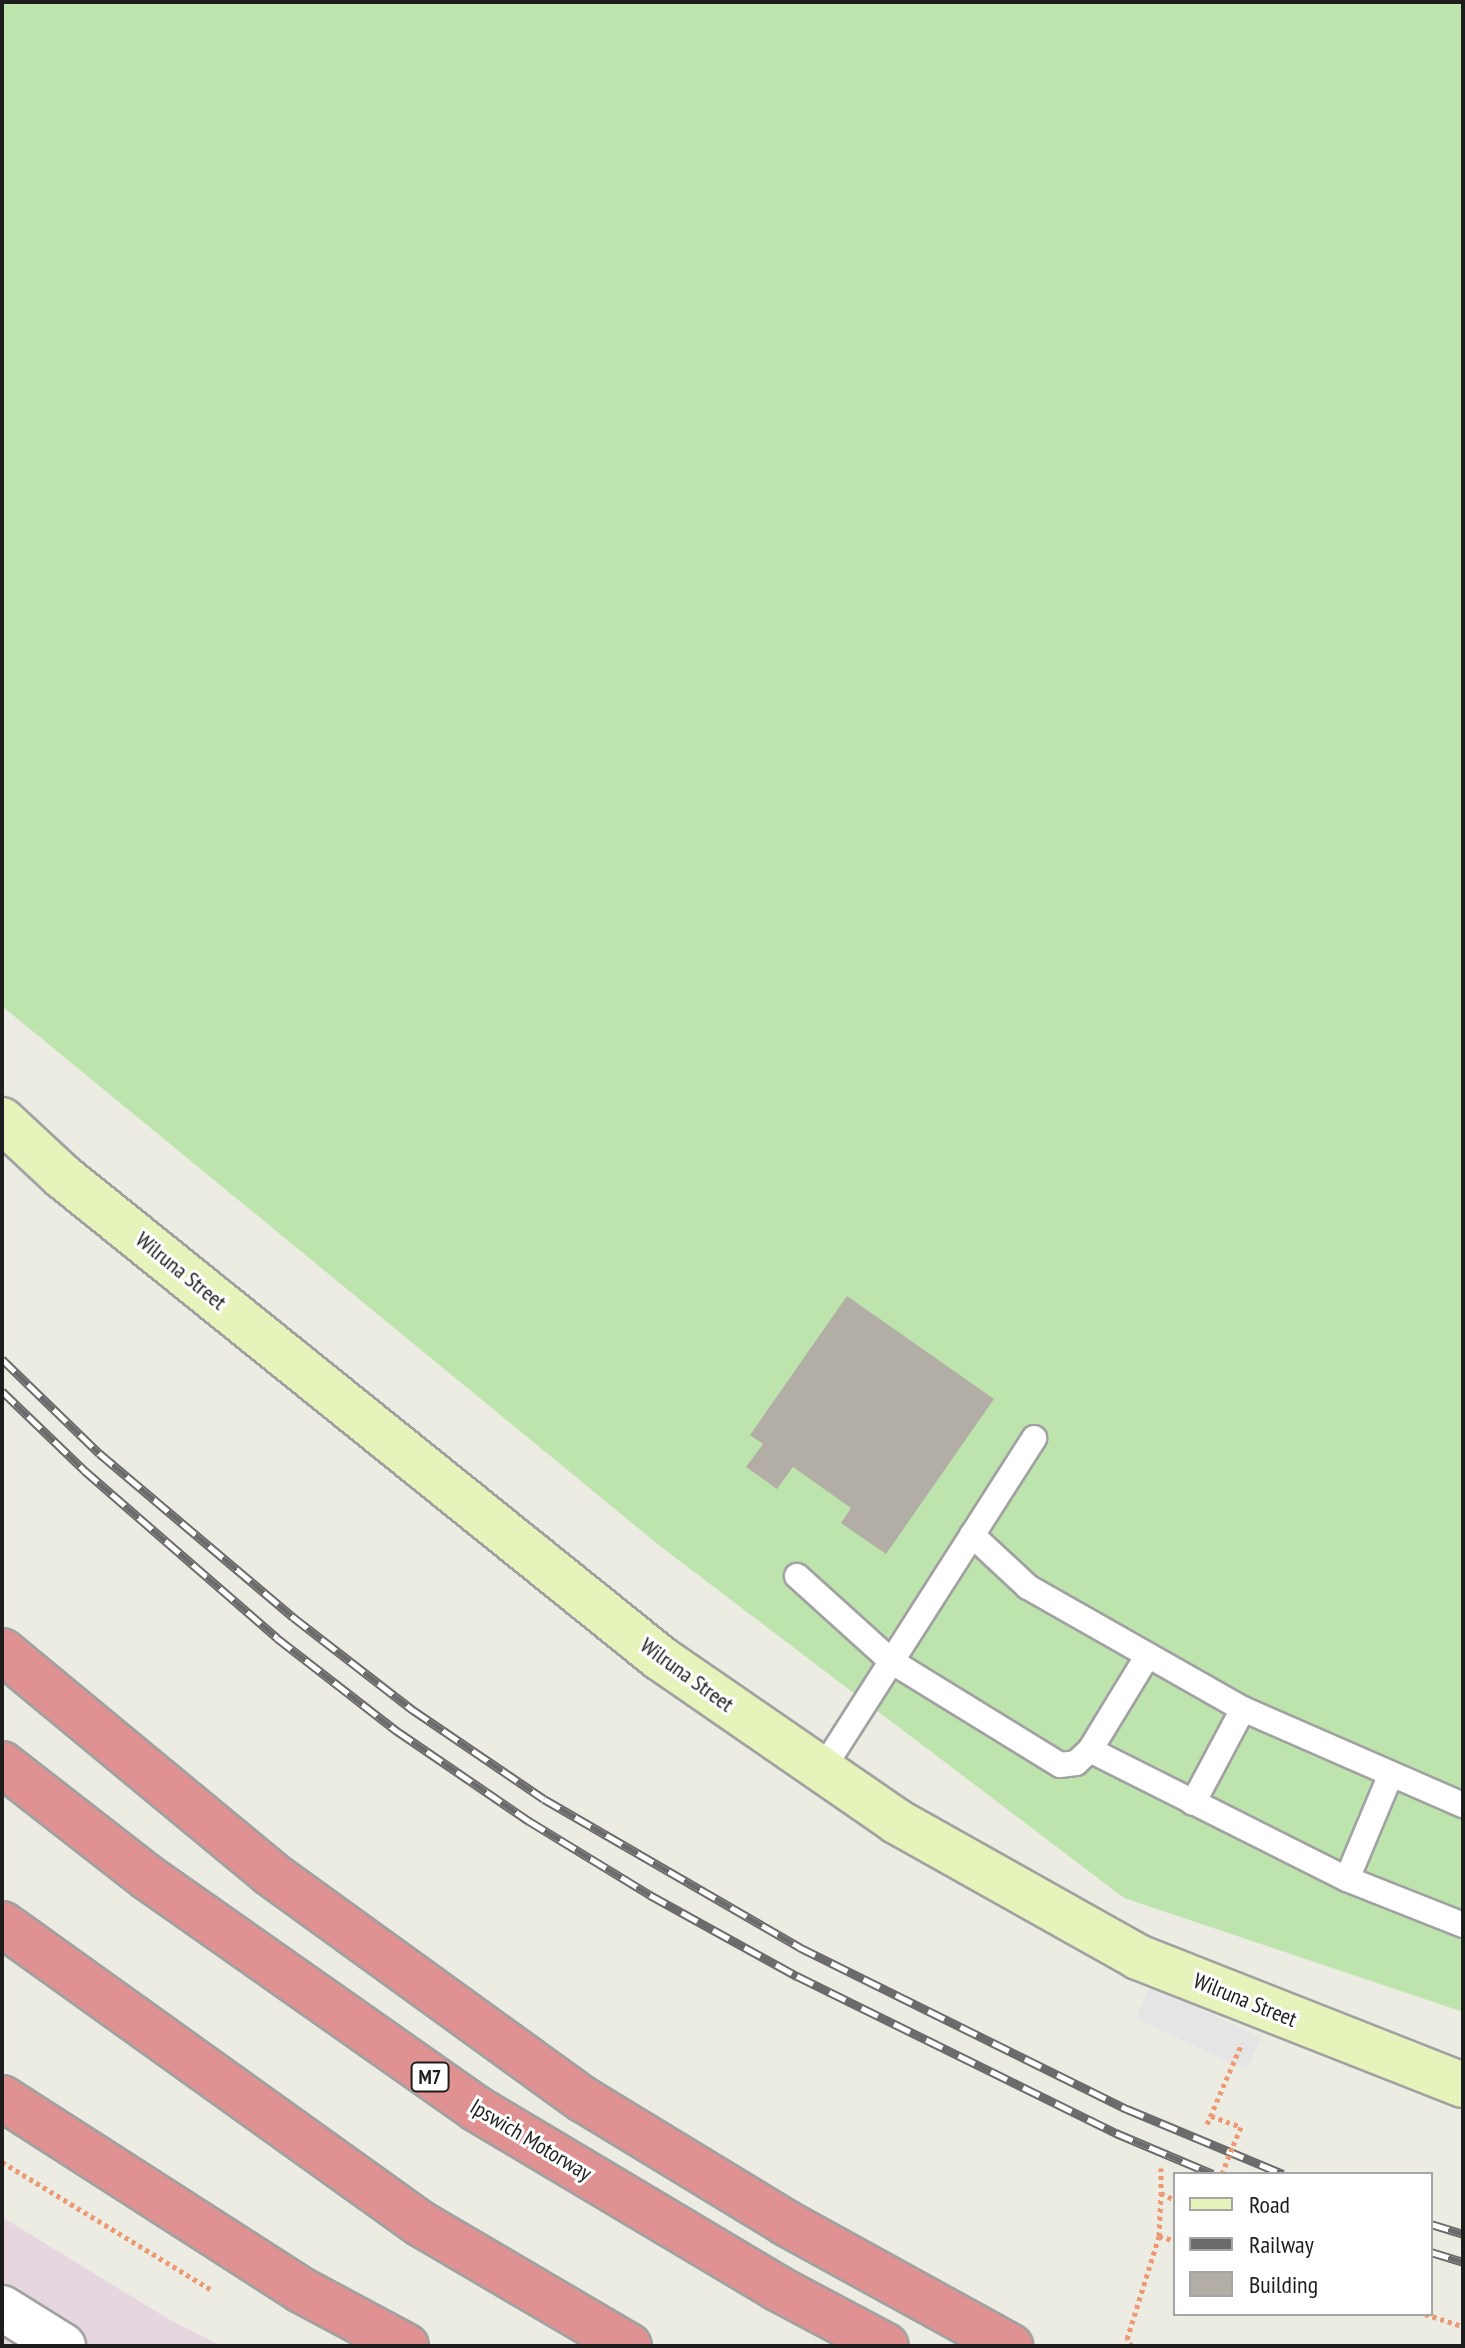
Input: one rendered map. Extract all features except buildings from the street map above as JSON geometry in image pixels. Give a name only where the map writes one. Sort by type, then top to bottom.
[{"type":"highway","points":[[2,1651],[270,1873],[584,2100],[786,2223],[1010,2346]]},
{"type":"highway","name":"Ipswich Motorway","points":[[2,1764],[185,1905],[477,2109],[777,2288],[886,2346]]},
{"type":"highway","points":[[2,1924],[421,2224],[629,2346]]},
{"type":"highway","points":[[2,2098],[301,2290],[406,2346]]},
{"type":"main road","name":"Wilruna Street","points":[[2,1120],[62,1176],[660,1658],[896,1821],[1138,1957],[1463,2085]]},
{"type":"street","points":[[2,2308],[63,2346]]},
{"type":"lane","points":[[822,1770],[1034,1438]]},
{"type":"lane","points":[[972,1535],[1028,1587],[1243,1709],[1463,1805]]},
{"type":"lane","points":[[797,1576],[891,1661],[1046,1760],[1076,1763],[1090,1750],[1148,1655]]},
{"type":"lane","points":[[1193,1803],[1243,1709]]},
{"type":"lane","points":[[1090,1750],[1347,1879],[1463,1925]]},
{"type":"lane","points":[[1347,1879],[1391,1774]]},
{"type":"path","points":[[1207,2124],[1258,2005]]},
{"type":"path","points":[[1211,2116],[1241,2127],[1223,2172]]},
{"type":"path","points":[[2,2162],[224,2298]]},
{"type":"path","points":[[1132,2346],[1127,2339],[1159,2236],[1161,2168]]},
{"type":"path","points":[[1161,2193],[1173,2199]]},
{"type":"path","points":[[1159,2236],[1173,2240]]},
{"type":"path","points":[[1431,2316],[1463,2326]]},
{"type":"shaded area","points":[[1151,1986],[1262,2038],[1246,2070],[1136,2019]]},
{"type":"shaded area","points":[[2,2217],[170,2320],[222,2346],[2,2346]]},
{"type":"green space","points":[[2,2],[1463,2],[1463,2012],[1124,1898],[660,1546],[2,1006]]},
{"type":"railway","points":[[2,1359],[99,1453],[293,1617],[413,1710],[544,1799],[799,1947],[1127,2109],[1278,2172]]},
{"type":"railway","points":[[2,1391],[84,1470],[277,1638],[397,1731],[529,1821],[650,1895],[797,1976],[1116,2133],[1208,2172]]},
{"type":"railway","points":[[1433,2225],[1463,2234]]},
{"type":"railway","points":[[1433,2253],[1463,2262]]}]
